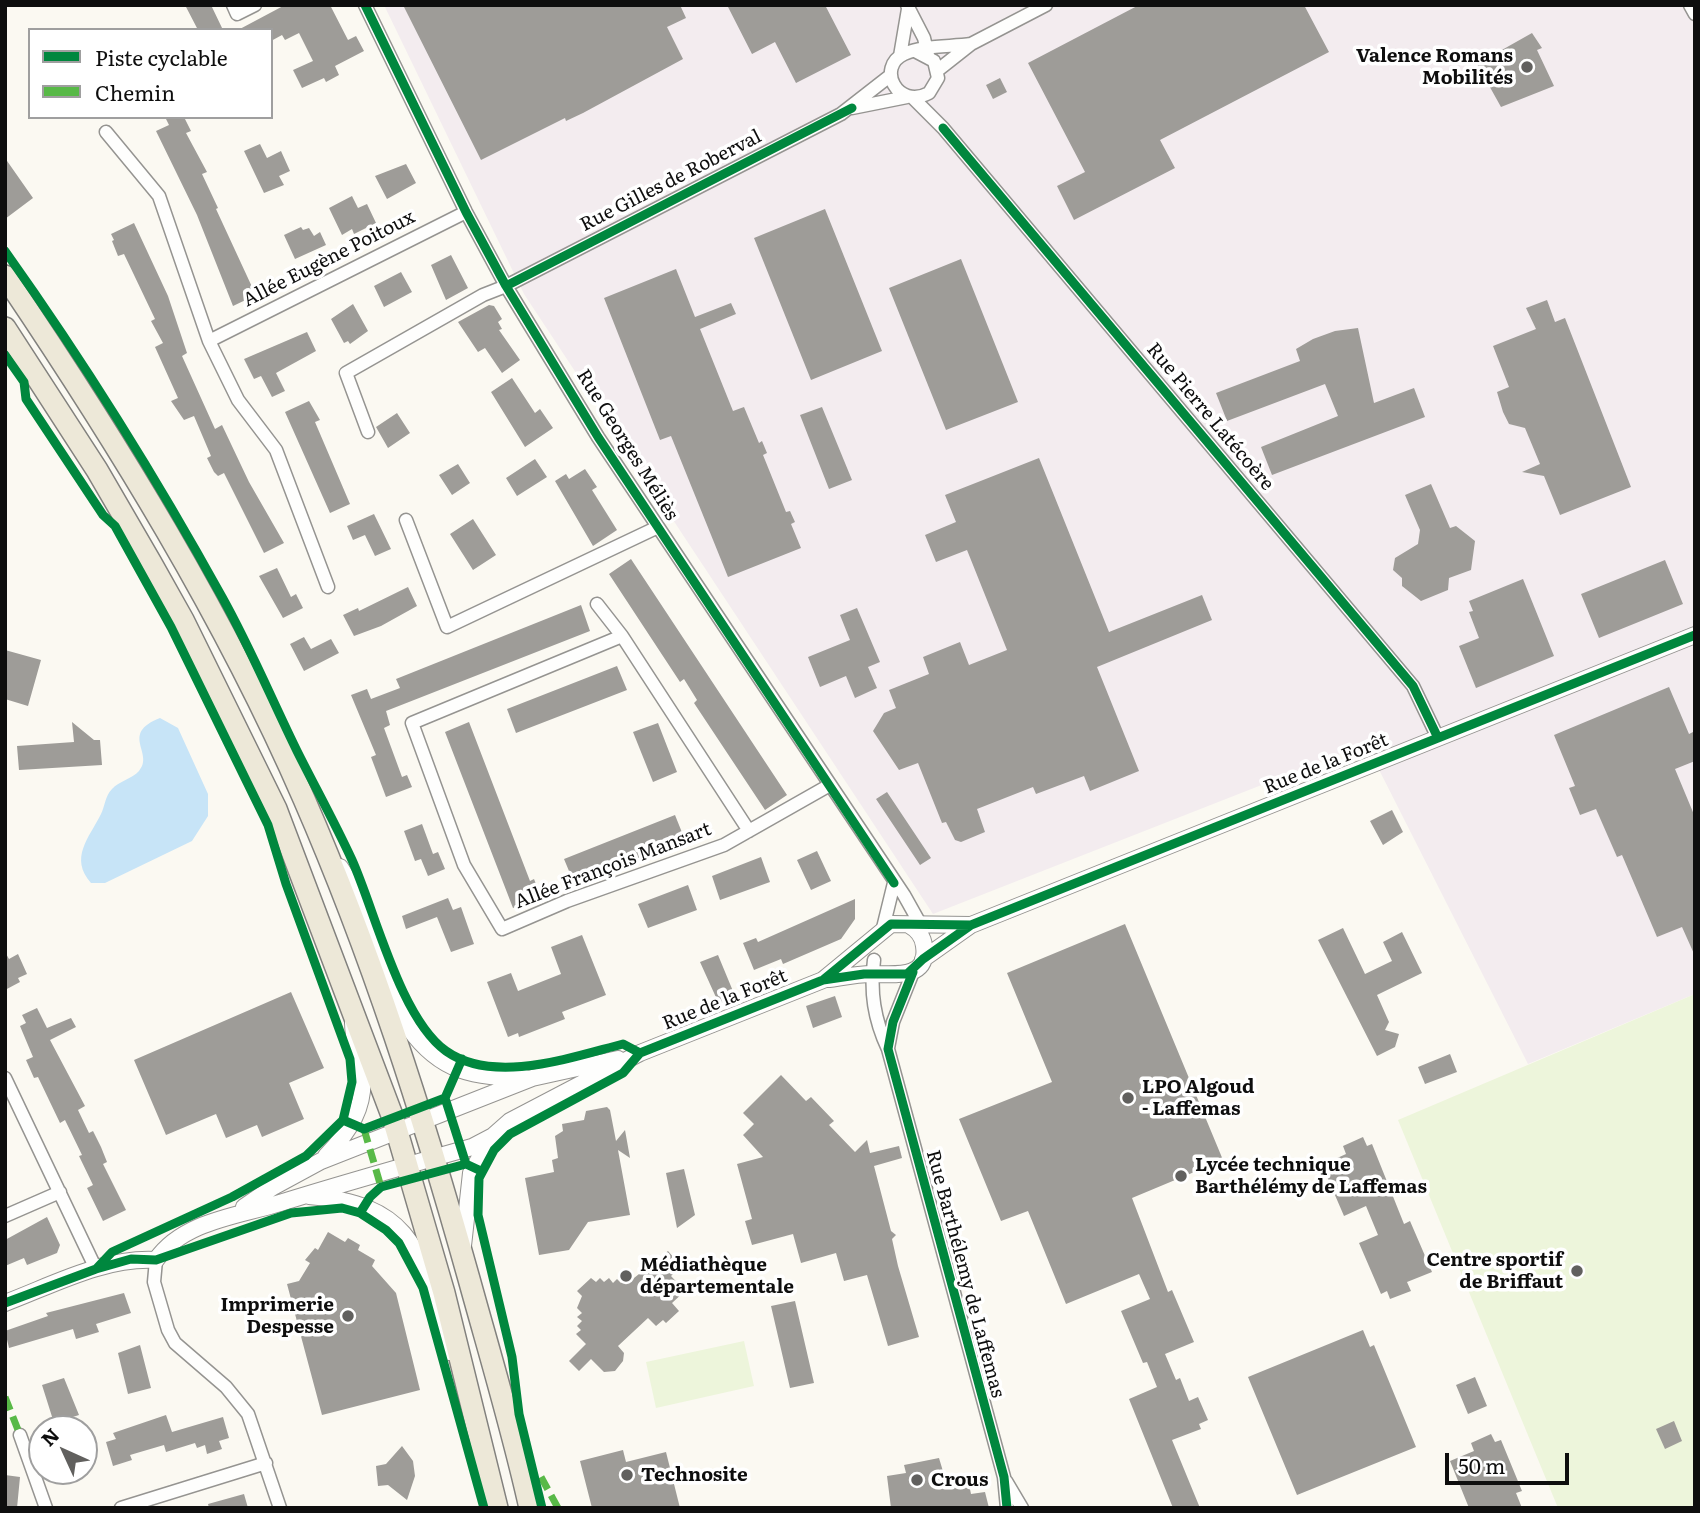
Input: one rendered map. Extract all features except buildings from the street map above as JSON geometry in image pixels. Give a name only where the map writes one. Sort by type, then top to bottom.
[{"type":"main road","points":[[5,276],[75,379],[176,550],[271,730],[318,835],[373,970],[424,1121],[530,1508]]},
{"type":"main road","points":[[5,328],[97,470],[183,620],[276,809],[352,1003],[397,1132],[444,1293],[497,1508]]},
{"type":"street","points":[[233,5],[237,14],[255,5]]},
{"type":"street","name":"Rue Georges Méliès","points":[[365,5],[466,212],[506,286],[658,527],[894,883],[918,945]]},
{"type":"street","points":[[908,7],[900,56],[891,75],[896,89],[910,97],[929,93],[935,86],[938,70],[971,44],[1046,5]]},
{"type":"street","points":[[1690,5],[1695,15]]},
{"type":"street","points":[[908,7],[923,52],[938,70]]},
{"type":"street","points":[[900,56],[971,44]]},
{"type":"street","name":"Rue Gilles de Roberval","points":[[368,432],[346,373],[482,295],[506,286],[852,108],[891,75]]},
{"type":"street","name":"Rue Pierre Latécoère","points":[[929,93],[943,128]]},
{"type":"street","name":"Rue Gilles de Roberval","points":[[852,108],[910,97]]},
{"type":"street","name":"Rue Pierre Latécoère","points":[[910,97],[943,128],[1413,686],[1438,738]]},
{"type":"street","points":[[106,132],[159,196],[209,341],[238,400],[276,450],[328,587]]},
{"type":"street","name":"Allée Eugène Poitoux","points":[[209,341],[466,212]]},
{"type":"street","points":[[407,520],[447,627],[658,527]]},
{"type":"street","points":[[597,604],[622,636]]},
{"type":"street","name":"Rue de la Forêt","points":[[918,945],[1695,635]]},
{"type":"street","name":"Allée François Mansart","points":[[749,831],[622,636],[412,723],[464,865],[502,929],[567,901],[724,845],[749,831],[828,786]]},
{"type":"street","name":"Rue de la Forêt","points":[[318,835],[354,889],[409,1028],[418,1041],[435,1057],[456,1070],[478,1076],[532,1078]]},
{"type":"street","points":[[823,979],[873,942],[883,928],[894,883]]},
{"type":"street","points":[[883,928],[891,924],[918,945]]},
{"type":"street","name":"Rue de la Forêt","points":[[918,945],[971,925]]},
{"type":"street","points":[[873,942],[873,967]]},
{"type":"street","points":[[823,979],[873,967],[890,975],[902,976],[918,945]]},
{"type":"street","points":[[888,1049],[893,1022],[918,945]]},
{"type":"street","name":"Rue Barthélemy de Laffemas","points":[[873,967],[876,1020],[888,1049],[1004,1477],[1007,1508]]},
{"type":"street","name":"Rue de la Forêt","points":[[156,1260],[165,1247],[180,1237],[237,1212],[472,1147],[493,1136],[510,1121],[640,1053],[823,979]]},
{"type":"street","points":[[321,1161],[345,1136],[357,1114],[362,1094],[362,1072],[353,1041],[352,1003]]},
{"type":"street","name":"Rue de la Forêt","points":[[237,1212],[273,1187],[321,1161],[532,1078],[640,1053]]},
{"type":"street","points":[[5,1078],[96,1269]]},
{"type":"street","name":"Rue de la Forêt","points":[[462,1256],[471,1173],[493,1136]]},
{"type":"street","points":[[5,1216],[60,1192]]},
{"type":"street","points":[[300,1196],[332,1198],[372,1209],[405,1233],[420,1257],[456,1376],[472,1409]]},
{"type":"street","points":[[5,1303],[131,1259],[156,1260],[154,1282],[175,1343],[237,1399],[248,1414],[280,1508]]},
{"type":"street","points":[[20,1435],[46,1508]]},
{"type":"street","points":[[121,1508],[266,1463]]},
{"type":"street","name":"Rue Barthélemy de Laffemas","points":[[1004,1477],[1022,1508]]},
{"type":"shaded area","points":[[384,5],[1695,5],[1695,994],[1528,1064],[1366,744],[933,914],[524,294]]},
{"type":"green space","name":"Centre sportif de Briffaut","points":[[1695,994],[1695,1508],[1558,1508],[1398,1120]]},
{"type":"green space","points":[[744,1341],[754,1386],[656,1408],[646,1362]]},
{"type":"water","points":[[160,718],[178,728],[208,794],[208,816],[192,841],[105,883],[91,883],[82,865],[83,848],[110,792],[136,774],[143,764],[140,744],[142,730]]},
{"type":"marked path","points":[[364,1129],[381,1187]]},
{"type":"marked path","points":[[5,1397],[20,1435]]},
{"type":"marked path","points":[[541,1477],[558,1508]]},
{"type":"cycle path","points":[[365,5],[466,212],[506,286],[598,437],[894,883]]},
{"type":"cycle path","points":[[506,286],[852,108]]},
{"type":"cycle path","points":[[943,128],[1413,686],[1438,738]]},
{"type":"cycle path","points":[[5,251],[119,421],[232,616],[352,860],[402,990],[430,1035],[446,1051],[465,1061],[487,1066],[533,1065],[623,1044],[640,1053]]},
{"type":"cycle path","points":[[5,355],[24,382],[26,399],[103,515],[115,526],[171,627],[268,825],[286,884],[350,1059],[352,1082],[343,1120],[306,1156],[232,1197],[112,1252],[96,1269]]},
{"type":"cycle path","points":[[823,980],[864,974],[907,974],[923,959],[971,925],[1695,635]]},
{"type":"cycle path","points":[[542,1508],[519,1414],[512,1357],[478,1215],[479,1178],[494,1150],[510,1134],[623,1073],[640,1053],[823,980],[891,924],[971,925]]},
{"type":"cycle path","points":[[913,972],[893,1022],[888,1049],[1004,1477],[1007,1508]]},
{"type":"cycle path","points":[[462,1059],[445,1098],[466,1164]]},
{"type":"cycle path","points":[[343,1120],[364,1129],[445,1098]]},
{"type":"cycle path","points":[[360,1213],[370,1197],[381,1187],[466,1164],[481,1171]]},
{"type":"cycle path","points":[[5,1303],[96,1269],[131,1259],[156,1260],[291,1213],[342,1208],[360,1213],[386,1230],[399,1243],[423,1288],[484,1508]]},
{"type":"place","name":"Valence Romans Mobilités","points":[[1527,67]]},
{"type":"place","name":"LPO Algoud - Laffemas","points":[[1128,1098]]},
{"type":"place","name":"Lycée technique Barthélémy de Laffemas","points":[[1181,1176]]},
{"type":"place","name":"Centre sportif de Briffaut","points":[[1577,1271]]},
{"type":"place","name":"Médiathèque départementale","points":[[626,1276]]},
{"type":"place","name":"Imprimerie Despesse","points":[[348,1316]]},
{"type":"place","name":"Technosite","points":[[627,1475]]},
{"type":"place","name":"Crous","points":[[917,1480]]}]
